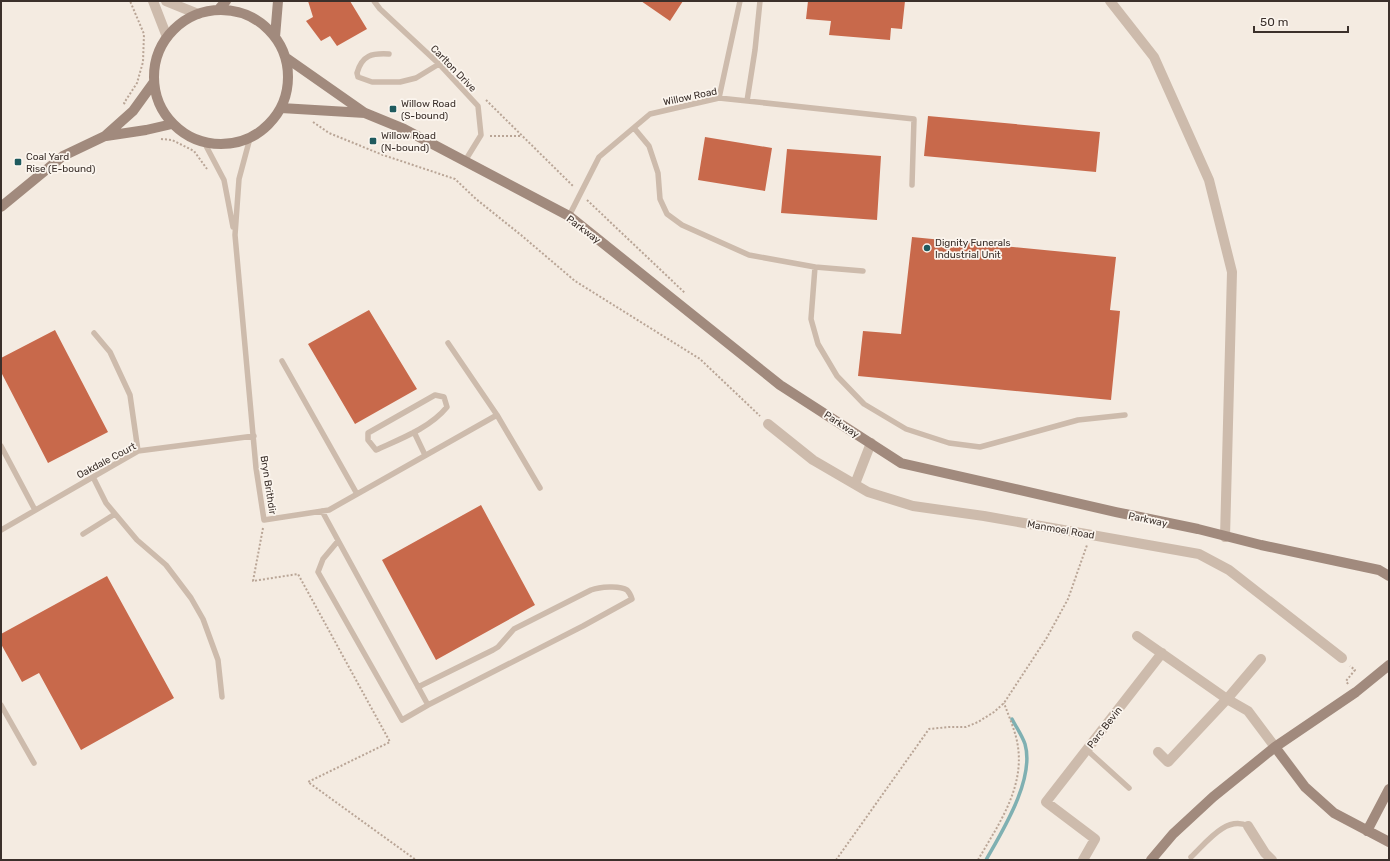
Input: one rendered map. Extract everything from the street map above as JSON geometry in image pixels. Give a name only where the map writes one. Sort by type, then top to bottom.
[{"type":"main road","points":[[218,10],[226,1]]},
{"type":"main road","points":[[275,37],[278,1]]},
{"type":"main road","points":[[218,10],[240,13],[259,22],[275,37],[286,57],[288,75],[287,92],[281,108],[268,126],[250,138],[235,143],[219,145],[204,142],[187,135],[172,124],[163,112],[157,97],[154,82],[155,66],[159,51],[167,37],[181,24],[198,14],[218,10]]},
{"type":"main road","points":[[286,57],[365,113]]},
{"type":"main road","points":[[1,207],[63,156],[105,136],[133,111],[154,82]]},
{"type":"main road","points":[[281,108],[365,113]]},
{"type":"main road","name":"Parkway","points":[[365,113],[404,129],[569,216],[780,385],[901,463],[1226,537],[1380,570],[1389,576]]},
{"type":"main road","points":[[105,136],[146,130],[172,124]]},
{"type":"main road","points":[[1151,860],[1173,834],[1213,797],[1275,748],[1356,692],[1389,665]]},
{"type":"main road","points":[[1275,748],[1305,787],[1334,814],[1389,842]]},
{"type":"main road","points":[[1367,831],[1389,789]]},
{"type":"street","points":[[153,1],[167,37]]},
{"type":"street","points":[[166,1],[198,14]]},
{"type":"street","points":[[1110,1],[1154,57],[1209,180],[1232,272],[1226,537]]},
{"type":"street","name":"Manmoel Road","points":[[768,424],[812,460],[868,492],[913,506],[984,516],[1199,554],[1229,570],[1342,658]]},
{"type":"street","points":[[855,484],[871,443]]},
{"type":"street","points":[[1137,636],[1227,699],[1248,711],[1275,748]]},
{"type":"street","name":"Parc Bevin","points":[[1083,860],[1095,839],[1046,802],[1162,653]]},
{"type":"street","points":[[1158,752],[1168,762],[1227,699],[1261,659]]},
{"type":"street","points":[[1248,826],[1265,853],[1272,860]]},
{"type":"lane","name":"Carlton Drive","points":[[374,1],[380,9],[438,64],[478,106],[481,135]]},
{"type":"lane","points":[[719,98],[740,1]]},
{"type":"lane","points":[[747,101],[755,50],[760,1]]},
{"type":"lane","points":[[389,54],[367,56],[358,67],[358,77],[372,82],[400,82],[416,78],[438,64]]},
{"type":"lane","name":"Willow Road","points":[[569,216],[598,157],[650,114],[719,98],[914,119],[912,185]]},
{"type":"lane","points":[[634,128],[649,146],[658,173],[660,199],[667,214],[682,225],[748,256],[815,267],[863,271]]},
{"type":"lane","points":[[465,161],[481,135]]},
{"type":"lane","name":"Bryn Brithdir","points":[[250,138],[239,179],[235,235],[256,468],[264,520],[329,510],[497,415]]},
{"type":"lane","points":[[204,142],[224,180],[235,235]]},
{"type":"lane","points":[[815,267],[811,319],[818,344],[837,376],[864,404],[906,429],[949,443],[980,447],[1078,420],[1125,415]]},
{"type":"lane","points":[[94,333],[110,352],[130,395],[138,451]]},
{"type":"lane","points":[[448,343],[497,415],[540,488]]},
{"type":"lane","points":[[282,361],[357,494]]},
{"type":"lane","points":[[436,395],[444,397],[447,407],[440,415],[414,432],[376,450],[368,440],[368,433],[387,422],[436,395]]},
{"type":"lane","points":[[414,432],[425,455]]},
{"type":"lane","name":"Oakdale Court","points":[[1,530],[138,451],[254,436]]},
{"type":"lane","points":[[1,446],[35,510]]},
{"type":"lane","points":[[92,477],[106,503],[137,540],[166,565],[191,598],[204,620],[218,660],[222,697]]},
{"type":"lane","points":[[322,511],[428,706]]},
{"type":"lane","points":[[83,534],[115,514]]},
{"type":"lane","points":[[338,541],[323,559],[318,572],[402,720],[583,626],[632,598],[630,593],[623,588],[616,587],[600,587],[591,590],[514,629],[498,647],[418,687]]},
{"type":"lane","points":[[1,705],[34,763]]},
{"type":"lane","points":[[1087,750],[1129,788]]},
{"type":"lane","points":[[1191,856],[1218,832],[1231,824],[1241,822],[1248,826]]},
{"type":"path","points":[[130,1],[144,34],[143,62],[137,83],[124,103],[133,111]]},
{"type":"path","points":[[481,95],[580,193],[687,295]]},
{"type":"path","points":[[313,121],[329,134],[383,155],[455,179],[476,199],[575,281],[700,359],[747,402],[768,424]]},
{"type":"path","points":[[481,135],[523,136]]},
{"type":"path","points":[[160,139],[172,140],[194,151],[208,170]]},
{"type":"path","points":[[264,520],[253,581],[298,574],[390,742],[308,782],[416,860]]},
{"type":"path","points":[[836,860],[929,728],[966,727],[978,722],[994,712],[1004,703],[1046,639],[1068,599],[1090,534]]},
{"type":"path","points":[[978,860],[1008,806],[1018,776],[1018,746],[1004,703]]},
{"type":"building","points":[[308,1],[350,1],[367,29],[337,46],[330,36],[321,41],[306,21],[313,17]]},
{"type":"building","points":[[641,1],[683,1],[670,21]]},
{"type":"building","points":[[808,1],[905,1],[902,29],[891,28],[890,40],[829,35],[831,21],[806,19]]},
{"type":"building","points":[[928,116],[1100,132],[1096,172],[924,156]]},
{"type":"building","points":[[705,137],[772,148],[765,191],[698,180]]},
{"type":"building","points":[[787,149],[881,156],[877,220],[781,213]]},
{"type":"building","points":[[912,237],[1116,257],[1110,310],[1120,311],[1111,400],[858,376],[863,331],[901,334]]},
{"type":"building","points":[[369,310],[417,389],[355,424],[308,344]]},
{"type":"building","points":[[55,330],[108,432],[48,463],[1,372],[1,358]]},
{"type":"building","points":[[481,505],[535,605],[436,660],[382,560]]},
{"type":"building","points":[[107,576],[174,698],[81,750],[39,673],[22,682],[1,644],[1,634]]},
{"type":"waterway","points":[[986,860],[1016,804],[1026,773],[1027,758],[1025,744],[1012,719]]},
{"type":"place","name":"Willow Road (S-bound)","points":[[393,109]]},
{"type":"place","name":"Willow Road (N-bound)","points":[[373,141]]},
{"type":"place","name":"Coal Yard Rise (E-bound)","points":[[18,162]]},
{"type":"place","name":"Dignity Funerals Industrial Unit","points":[[927,248]]}]
